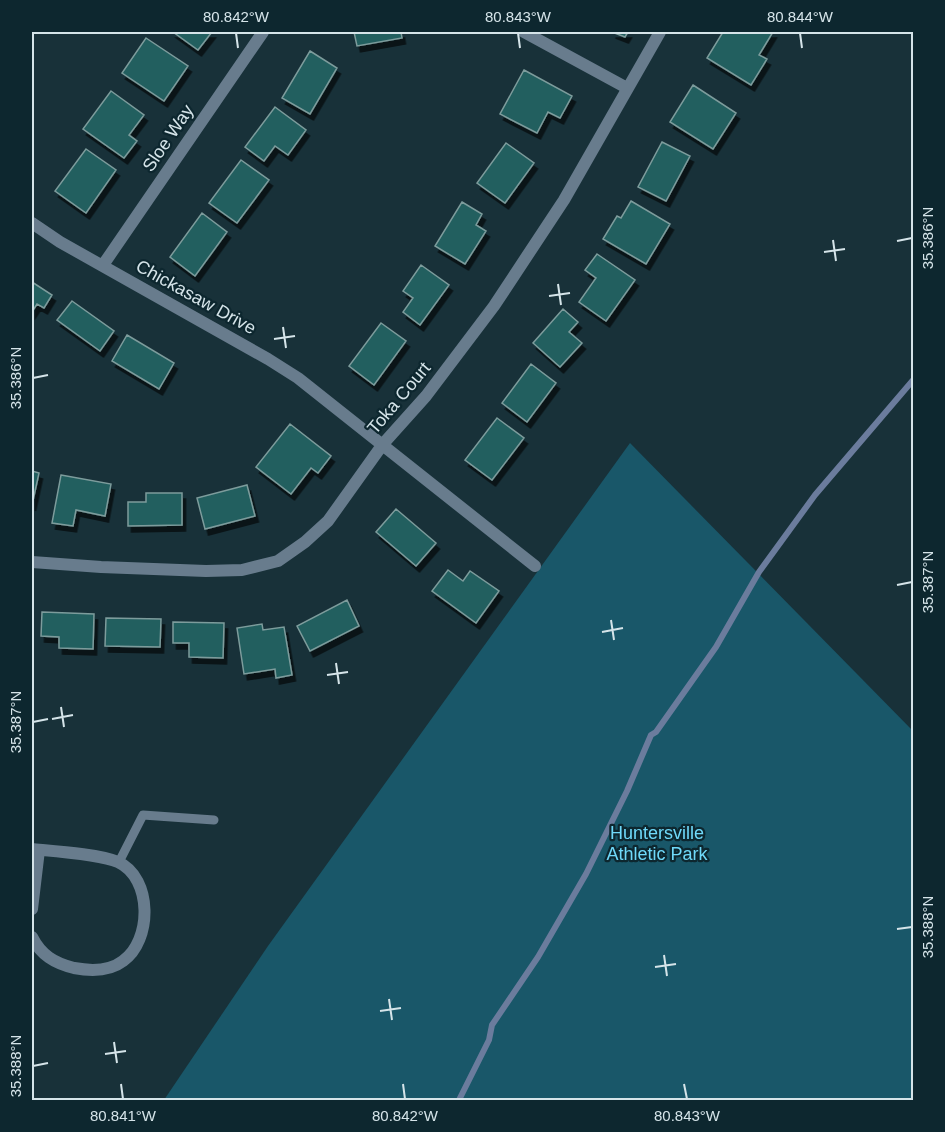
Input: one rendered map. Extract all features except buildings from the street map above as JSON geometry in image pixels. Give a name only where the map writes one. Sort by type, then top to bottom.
[{"type":"street","name":"Sloe Way","points":[[103,265],[263,32]]},
{"type":"street","points":[[525,32],[627,88]]},
{"type":"street","name":"Toka Court","points":[[32,562],[206,571],[242,570],[278,561],[305,542],[328,521],[383,444],[426,396],[494,306],[564,200],[660,32]]},
{"type":"street","name":"Chickasaw Drive","points":[[32,223],[60,242],[268,358],[298,378],[535,566]]},
{"type":"street","points":[[32,909],[35,849],[105,858],[119,862],[135,877],[141,890],[143,903],[142,930],[136,948],[124,961],[106,969],[92,970],[65,965],[46,957],[32,937]]},
{"type":"lane","points":[[119,862],[143,815],[214,820]]},
{"type":"green space","name":"Huntersville Athletic Park","points":[[630,443],[913,731],[913,1100],[164,1100],[268,946]]},
{"type":"waterway","points":[[459,1100],[489,1040],[492,1025],[538,957],[586,874],[627,791],[651,735],[656,732],[716,647],[759,572],[815,495],[914,379]]}]
